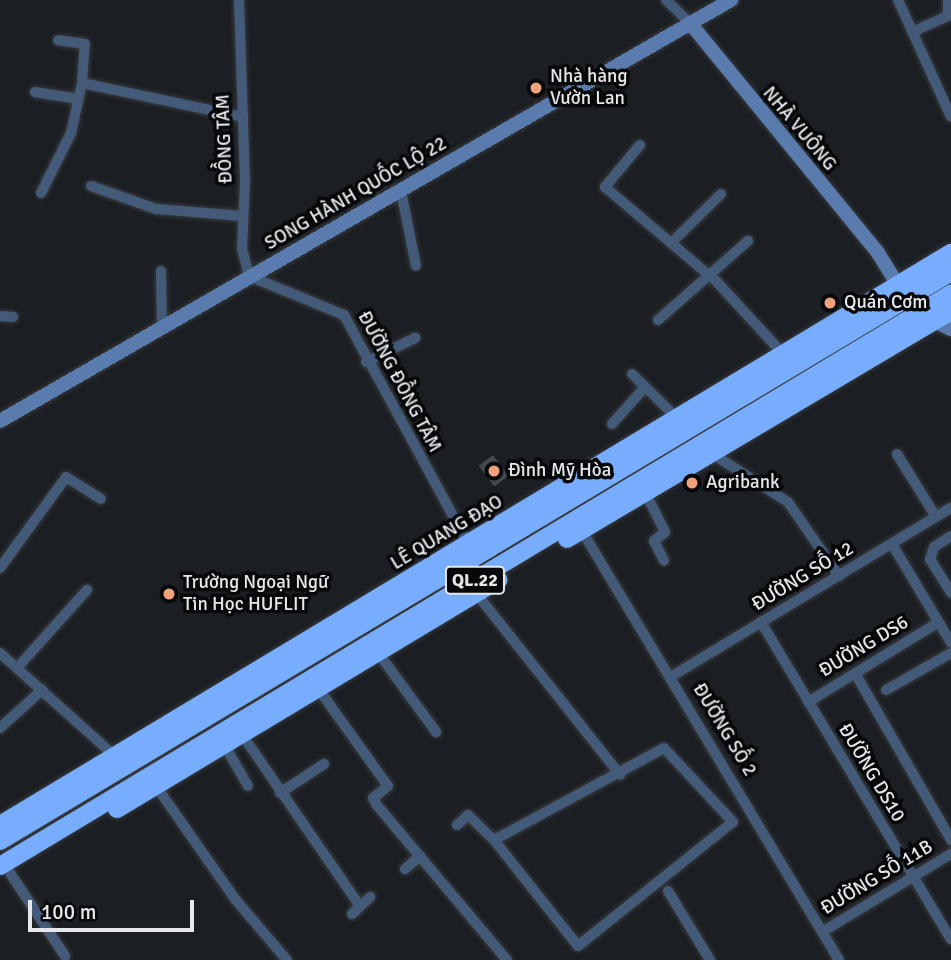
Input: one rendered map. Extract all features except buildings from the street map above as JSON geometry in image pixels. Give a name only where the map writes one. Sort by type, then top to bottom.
[{"type":"highway","name":"LÊ QUANG ĐẠO","points":[[903,292],[951,253]]},
{"type":"highway","name":"LÊ QUANG ĐẠO","points":[[0,841],[120,761],[683,423],[903,292],[951,272]]},
{"type":"highway","name":"QL.22","points":[[3,873],[243,736],[315,684],[379,654],[579,525],[646,494],[927,317],[951,294]]},
{"type":"highway","name":"QL.22","points":[[3,873],[927,317],[951,311]]},
{"type":"highway","name":"LÊ QUANG ĐẠO","points":[[0,825],[120,761]]},
{"type":"street","name":"ĐỒNG TÂM","points":[[239,0],[243,117],[242,249],[249,276]]},
{"type":"street","name":"NHÀ VUÔNG","points":[[666,0],[690,23],[878,253],[903,292],[927,317]]},
{"type":"street","name":"SONG HÀNH QUỐC LỘ 22","points":[[4,415],[401,191],[730,0]]},
{"type":"street","points":[[898,0],[951,117]]},
{"type":"street","points":[[914,31],[950,16],[948,0]]},
{"type":"street","points":[[41,193],[71,133],[82,83],[85,44],[58,40]]},
{"type":"street","points":[[82,83],[243,117]]},
{"type":"street","points":[[35,92],[78,99]]},
{"type":"street","points":[[640,145],[605,187],[710,276],[789,360]]},
{"type":"street","points":[[91,186],[156,209],[243,216]]},
{"type":"street","points":[[401,191],[416,266]]},
{"type":"street","points":[[671,243],[721,194]]},
{"type":"street","points":[[658,320],[748,242]]},
{"type":"street","points":[[161,271],[162,327]]},
{"type":"street","name":"ĐƯỜNG ĐỒNG TÂM","points":[[249,276],[344,315],[366,362],[472,550]]},
{"type":"street","points":[[0,316],[13,317]]},
{"type":"street","points":[[927,317],[951,329]]},
{"type":"street","points":[[366,362],[415,338]]},
{"type":"street","points":[[632,374],[683,423]]},
{"type":"street","points":[[612,424],[645,387]]},
{"type":"street","points":[[711,453],[788,502],[839,576]]},
{"type":"street","points":[[897,454],[936,517]]},
{"type":"street","points":[[0,568],[66,477],[101,499]]},
{"type":"street","points":[[646,494],[666,532],[654,541],[664,561]]},
{"type":"street","name":"ĐƯỜNG SỐ 12","points":[[672,676],[951,508]]},
{"type":"street","name":"ĐƯỜNG SỐ 2","points":[[579,525],[672,676],[839,960]]},
{"type":"street","points":[[951,536],[933,547],[930,559],[951,593]]},
{"type":"street","points":[[892,544],[951,643]]},
{"type":"street","points":[[17,668],[87,590]]},
{"type":"street","points":[[476,593],[620,775]]},
{"type":"street","name":"ĐƯỜNG DS10","points":[[761,622],[951,940]]},
{"type":"street","name":"ĐƯỜNG DS6","points":[[808,702],[939,622]]},
{"type":"street","points":[[0,653],[120,761]]},
{"type":"street","points":[[886,690],[951,653]]},
{"type":"street","points":[[379,654],[436,732]]},
{"type":"street","points":[[855,673],[951,840]]},
{"type":"street","points":[[315,684],[388,786],[373,799],[507,960]]},
{"type":"street","points":[[0,728],[42,690]]},
{"type":"street","points":[[243,736],[360,906]]},
{"type":"street","points":[[226,746],[248,786]]},
{"type":"street","points":[[457,825],[468,815],[494,840],[578,946],[733,822],[664,748],[620,775],[494,840]]},
{"type":"street","points":[[280,793],[324,764]]},
{"type":"street","points":[[156,786],[227,888],[287,960]]},
{"type":"street","name":"ĐƯỜNG SỐ 11B","points":[[822,932],[951,854]]},
{"type":"street","points":[[405,869],[421,856]]},
{"type":"street","points":[[3,873],[65,956]]},
{"type":"street","points":[[668,891],[710,960]]},
{"type":"street","points":[[352,915],[370,897]]},
{"type":"place","name":"Nhà hàng Vườn Lan","points":[[536,88]]},
{"type":"place","name":"Quán Cơm","points":[[830,303]]},
{"type":"place","name":"Đình Mỹ Hòa","points":[[494,471]]},
{"type":"place","name":"Agribank","points":[[692,483]]},
{"type":"place","name":"Trường Ngoại Ngữ Tin Học HUFLIT","points":[[169,594]]}]
